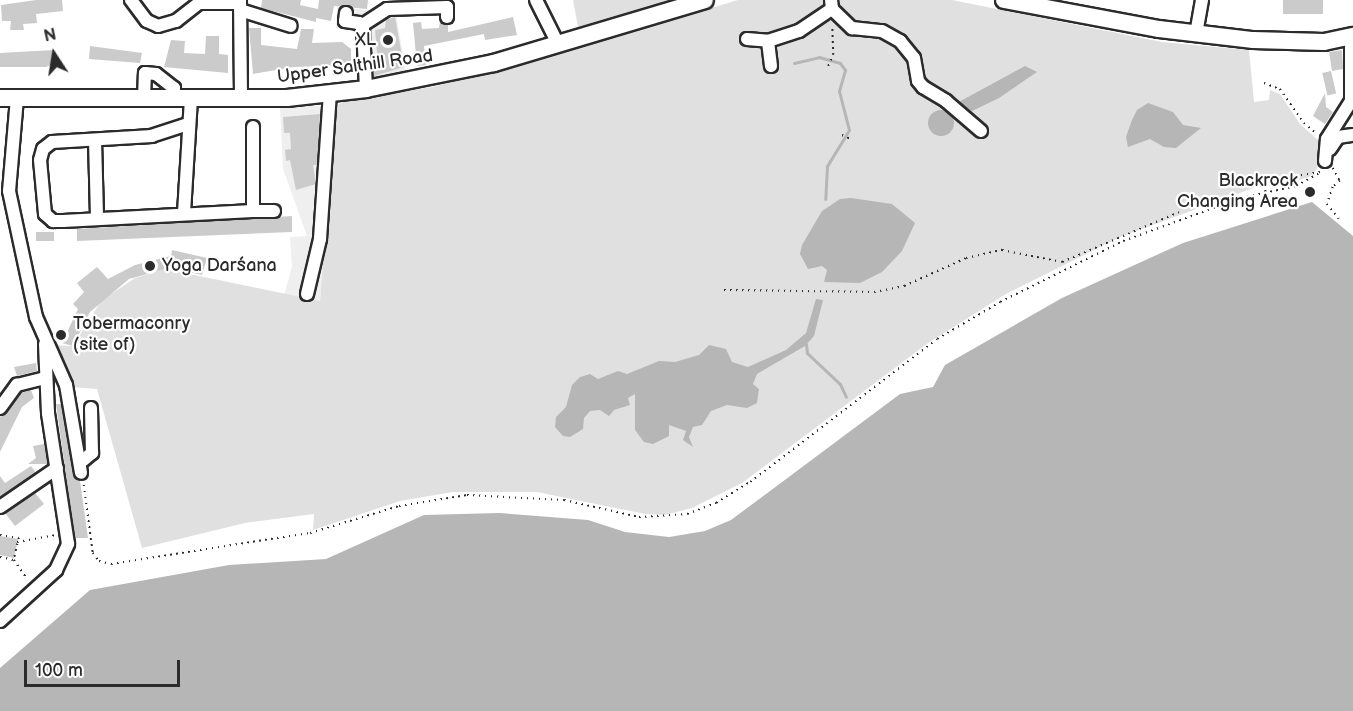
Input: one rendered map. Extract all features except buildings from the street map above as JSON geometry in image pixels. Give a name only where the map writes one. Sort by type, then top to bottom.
[{"type":"main road","name":"Upper Salthill Road","points":[[8,98],[241,99],[330,94],[366,89],[428,79],[558,44],[705,0]]},
{"type":"main road","points":[[1004,0],[1196,34],[1295,42],[1352,37]]},
{"type":"street","points":[[131,0],[147,21],[158,26],[172,24],[199,3],[240,4],[291,26]]},
{"type":"street","points":[[536,0],[558,44]]},
{"type":"street","points":[[1196,34],[1202,0]]},
{"type":"street","points":[[240,4],[241,99]]},
{"type":"street","points":[[747,39],[768,41],[799,31],[831,5],[852,28],[882,32],[900,41],[914,58],[918,81],[923,87],[946,101],[981,131]]},
{"type":"street","points":[[361,26],[387,9],[447,7],[447,17]]},
{"type":"street","points":[[346,13],[345,21],[361,26]]},
{"type":"street","points":[[361,26],[366,89]]},
{"type":"street","points":[[1352,37],[1351,101],[1327,139],[1325,161],[1335,141],[1353,135]]},
{"type":"street","points":[[768,41],[771,66]]},
{"type":"street","points":[[144,99],[145,73],[156,74],[174,88],[174,99]]},
{"type":"street","points":[[307,294],[320,239],[330,94]]},
{"type":"street","points":[[0,621],[38,589],[63,561],[69,532],[57,468],[45,378],[48,361],[44,338],[29,290],[9,191],[8,98]]},
{"type":"street","points":[[184,213],[191,99]]},
{"type":"street","points":[[188,124],[152,136],[52,142],[43,148],[40,160],[45,214],[53,221],[184,213],[274,211]]},
{"type":"street","points":[[253,127],[253,211]]},
{"type":"street","points":[[95,140],[97,219]]},
{"type":"street","points":[[44,338],[62,369],[81,468]]},
{"type":"street","points":[[0,408],[17,385],[45,378]]},
{"type":"street","points":[[81,468],[92,453],[91,408]]},
{"type":"street","points":[[0,507],[57,468]]},
{"type":"path","points":[[828,66],[833,56],[831,5]]},
{"type":"path","points":[[1264,83],[1280,89],[1304,123],[1327,139]]},
{"type":"path","points":[[842,135],[851,139]]},
{"type":"path","points":[[81,468],[91,518],[93,553],[99,561],[111,564],[327,530],[399,506],[466,495],[544,497],[639,517],[671,518],[716,503],[750,482],[938,339],[1000,302],[1123,241],[1215,206],[1265,193],[1311,181],[1321,172],[1266,183],[1265,193]]},
{"type":"path","points":[[1339,174],[1340,180],[1333,187],[1327,204],[1339,219]]},
{"type":"path","points":[[724,290],[882,291],[904,286],[984,252],[1002,250],[1062,262],[1179,212]]},
{"type":"path","points":[[18,542],[69,532]]},
{"type":"path","points":[[0,535],[19,538],[14,560]]},
{"type":"path","points":[[0,556],[14,560],[38,589]]},
{"type":"shaded area","points":[[573,0],[670,0],[578,27]]},
{"type":"shaded area","points":[[738,0],[952,0],[1162,42],[1249,50],[1254,102],[1269,100],[1270,90],[1280,94],[1300,124],[1319,141],[1317,169],[1309,177],[1280,186],[1259,186],[1120,237],[1006,294],[928,343],[742,483],[692,508],[665,515],[645,514],[537,492],[453,492],[400,501],[313,530],[314,514],[245,523],[142,548],[97,389],[70,387],[52,345],[73,346],[101,301],[135,278],[165,269],[320,301],[336,106],[343,102],[432,87],[541,59]]},
{"type":"shaded area","points":[[337,7],[396,13],[406,73],[359,79],[356,30],[336,28]]},
{"type":"shaded area","points":[[1025,66],[1037,72],[999,98],[972,111],[957,103]]},
{"type":"shaded area","points":[[1148,103],[1173,112],[1183,125],[1201,128],[1176,148],[1164,147],[1150,139],[1128,147],[1126,137],[1132,120],[1137,110]]},
{"type":"shaded area","points":[[280,106],[336,106],[320,301],[284,295],[292,267],[290,237],[307,236],[283,169]]},
{"type":"shaded area","points":[[941,110],[950,114],[954,123],[950,132],[941,136],[932,132],[928,123],[932,114]]},
{"type":"shaded area","points":[[851,198],[892,204],[915,223],[902,251],[882,272],[860,283],[824,282],[827,270],[822,266],[808,269],[800,254],[802,245],[822,211],[840,199]]},
{"type":"shaded area","points":[[1312,202],[1353,236],[1353,711],[0,711],[0,668],[90,590],[229,565],[326,559],[424,515],[499,513],[588,520],[625,532],[669,537],[705,531],[731,520],[900,394],[933,387],[945,365],[1062,298],[1183,243]]},
{"type":"shaded area","points":[[816,299],[823,300],[814,336],[805,346],[757,374],[753,384],[759,389],[757,403],[747,408],[727,405],[711,411],[702,425],[693,427],[689,437],[693,447],[683,440],[686,431],[669,425],[669,436],[653,444],[644,442],[635,430],[635,394],[628,398],[630,405],[614,410],[609,416],[600,410],[590,411],[584,418],[583,429],[570,437],[563,436],[555,427],[556,417],[566,407],[572,385],[580,377],[590,374],[598,379],[618,371],[627,374],[659,361],[675,362],[699,355],[709,345],[726,349],[732,362],[748,367],[786,350],[806,333]]},
{"type":"waterway","points":[[794,63],[819,57],[840,63],[845,70],[839,91],[849,130],[827,166],[825,199]]},
{"type":"waterway","points":[[806,344],[807,353],[840,384],[846,397]]},
{"type":"place","name":"XL","points":[[388,40]]},
{"type":"place","name":"Blackrock Changing Area","points":[[1310,192]]},
{"type":"place","name":"Yoga Darśana","points":[[150,266]]},
{"type":"place","name":"Tobermaconry (site of)","points":[[61,335]]}]
